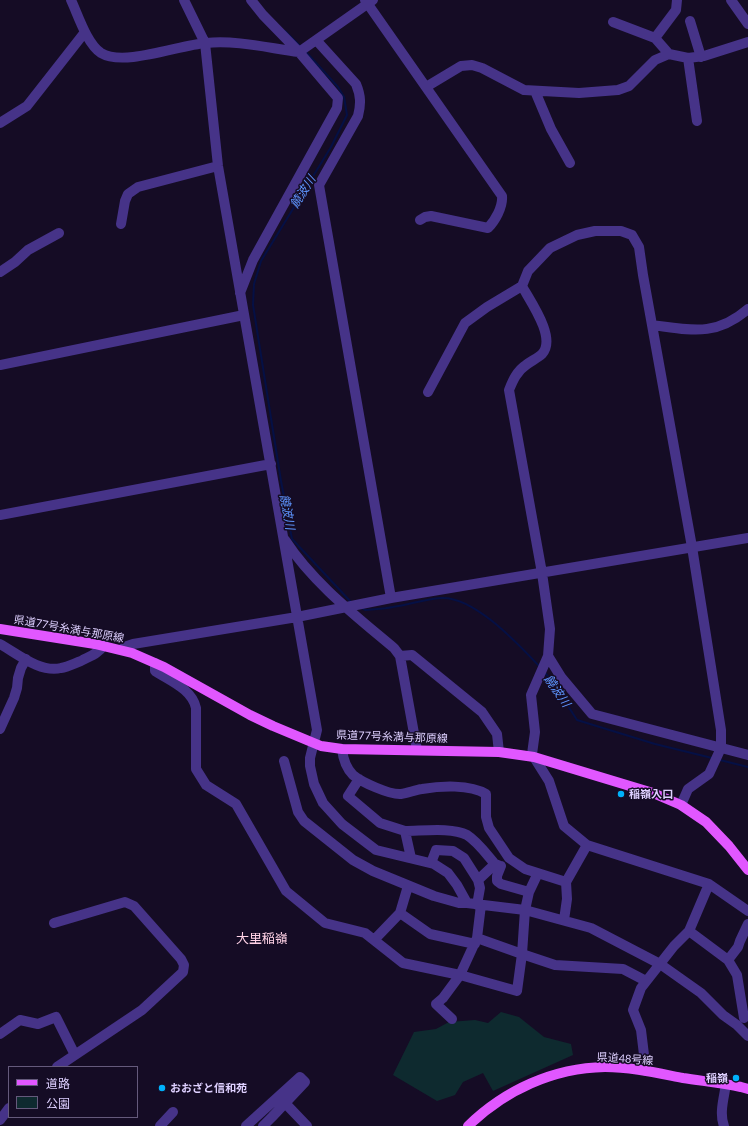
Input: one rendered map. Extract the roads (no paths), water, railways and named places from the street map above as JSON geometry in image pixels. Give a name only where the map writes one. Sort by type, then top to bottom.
[{"type":"main road","name":"県道77号糸満与那原線","points":[[0,629],[122,649],[156,663],[250,715],[321,746],[342,749],[499,752],[534,757],[653,793],[681,805],[706,822],[729,846],[748,870]]},
{"type":"main road","name":"県道48号線","points":[[468,1126],[502,1098],[532,1082],[562,1073],[593,1068],[617,1068],[646,1071],[748,1089]]},
{"type":"street","points":[[71,0],[85,32],[95,47],[101,52],[110,56],[133,57],[205,43],[231,42],[299,52],[317,41],[368,1],[502,196],[502,201],[494,222],[488,228],[431,216],[420,220]]},
{"type":"street","points":[[184,0],[205,43],[218,166],[317,730],[310,758],[310,766],[314,784],[323,804],[342,824],[376,850],[430,863],[448,873],[475,904]]},
{"type":"street","points":[[240,293],[253,260],[338,104],[338,98],[299,52],[263,15],[251,0]]},
{"type":"street","points":[[655,38],[676,10],[677,0]]},
{"type":"street","points":[[731,0],[748,24]]},
{"type":"street","points":[[690,21],[701,57]]},
{"type":"street","points":[[613,22],[655,38],[669,54]]},
{"type":"street","points":[[0,123],[27,106],[85,32]]},
{"type":"street","points":[[317,41],[356,84],[360,93],[361,105],[358,116],[319,185],[391,598]]},
{"type":"street","points":[[426,87],[461,66],[472,65],[482,68],[524,90],[579,93],[618,90],[629,86],[655,60],[669,54],[688,58],[701,57],[748,42]]},
{"type":"street","points":[[688,58],[697,121]]},
{"type":"street","points":[[535,91],[551,129],[570,163]]},
{"type":"street","points":[[121,224],[125,201],[128,194],[138,187],[218,166]]},
{"type":"street","points":[[428,392],[465,323],[487,307],[522,286],[528,271],[550,248],[577,234],[595,231],[621,231],[632,235],[639,247],[692,547],[721,730],[722,748],[709,774],[688,789],[681,805]]},
{"type":"street","points":[[0,272],[15,262],[28,250],[59,233]]},
{"type":"street","points":[[522,286],[544,327],[547,342],[545,350],[542,354],[525,365],[515,375],[508,390],[542,573],[550,629],[548,656],[531,695],[535,732],[532,754],[549,781],[564,826],[587,845],[709,884],[748,911]]},
{"type":"street","points":[[652,325],[698,330],[713,328],[737,319],[748,309]]},
{"type":"street","points":[[0,364],[244,315]]},
{"type":"street","points":[[0,515],[271,464]]},
{"type":"street","points":[[283,537],[296,556],[345,607],[394,648],[400,656],[417,750]]},
{"type":"street","points":[[122,649],[133,644],[297,617],[391,598],[748,538]]},
{"type":"street","points":[[0,644],[43,668],[61,669],[100,652],[104,646]]},
{"type":"street","points":[[400,656],[412,655],[482,712],[497,734],[499,752]]},
{"type":"street","points":[[548,656],[561,677],[592,714],[748,755]]},
{"type":"street","points":[[0,729],[14,698],[21,668],[26,659]]},
{"type":"street","points":[[156,663],[155,671],[186,690],[192,696],[195,703],[196,769],[206,785],[236,804],[286,891],[325,922],[365,932],[403,963],[460,975],[517,991],[522,954],[525,910],[529,892],[538,873]]},
{"type":"street","points":[[342,749],[343,758],[354,776],[388,793],[401,794],[422,789],[447,787],[469,788],[486,794],[486,817],[489,828],[509,858],[525,869],[566,882]]},
{"type":"street","points":[[284,760],[298,812],[304,821],[353,860],[372,871],[434,896],[459,903],[525,910],[591,928],[660,964],[701,993],[723,1015],[743,1019]]},
{"type":"street","points":[[359,779],[348,796],[380,823],[405,831],[455,831],[467,836],[498,865]]},
{"type":"street","points":[[405,831],[411,858]]},
{"type":"street","points":[[564,920],[567,899],[566,882],[587,845]]},
{"type":"street","points":[[430,863],[436,850],[452,851],[464,858],[478,880],[480,888],[475,904],[476,941],[460,975],[443,998],[436,1004],[452,1019]]},
{"type":"street","points":[[478,880],[509,858]]},
{"type":"street","points":[[498,865],[497,881],[501,884],[529,892]]},
{"type":"street","points":[[646,1071],[641,1030],[633,1010],[641,988],[674,946],[689,931],[709,884]]},
{"type":"street","points":[[374,940],[400,914],[408,886]]},
{"type":"street","points":[[54,923],[125,902],[134,906],[181,959],[184,965],[183,972],[142,1010],[58,1066]]},
{"type":"street","points":[[400,914],[430,934],[476,941],[555,965],[624,969],[646,981]]},
{"type":"street","points":[[728,960],[738,947],[748,924]]},
{"type":"street","points":[[689,931],[728,960],[737,975],[743,1019],[748,1036]]},
{"type":"street","points":[[740,941],[748,949]]},
{"type":"street","points":[[0,1034],[20,1020],[38,1024],[56,1017],[75,1055]]},
{"type":"street","points":[[246,1126],[300,1077],[305,1082],[263,1126]]},
{"type":"street","points":[[724,1126],[722,1112],[726,1084]]},
{"type":"street","points":[[285,1103],[306,1126]]},
{"type":"street","points":[[0,1120],[8,1109]]},
{"type":"street","points":[[160,1126],[173,1112]]},
{"type":"waterway","name":"饒波川","points":[[285,31],[300,46]]},
{"type":"waterway","name":"饒波川","points":[[306,52],[338,87],[344,97],[347,115],[331,147],[261,261],[254,284],[253,305],[281,481],[292,539],[351,602]]},
{"type":"waterway","name":"饒波川","points":[[362,608],[365,610],[386,608],[441,598],[454,599],[481,613],[494,623],[539,666]]},
{"type":"waterway","name":"饒波川","points":[[545,673],[552,681],[577,720],[655,744],[712,758]]},
{"type":"waterway","name":"饒波川","points":[[720,760],[748,767]]},
{"type":"place","name":"稲嶺入口","points":[[621,794]]},
{"type":"place","name":"稲嶺","points":[[736,1078]]},
{"type":"place","name":"おおざと信和苑","points":[[162,1088]]},
{"type":"district","name":"大里稲嶺","points":[[262,939]]}]
